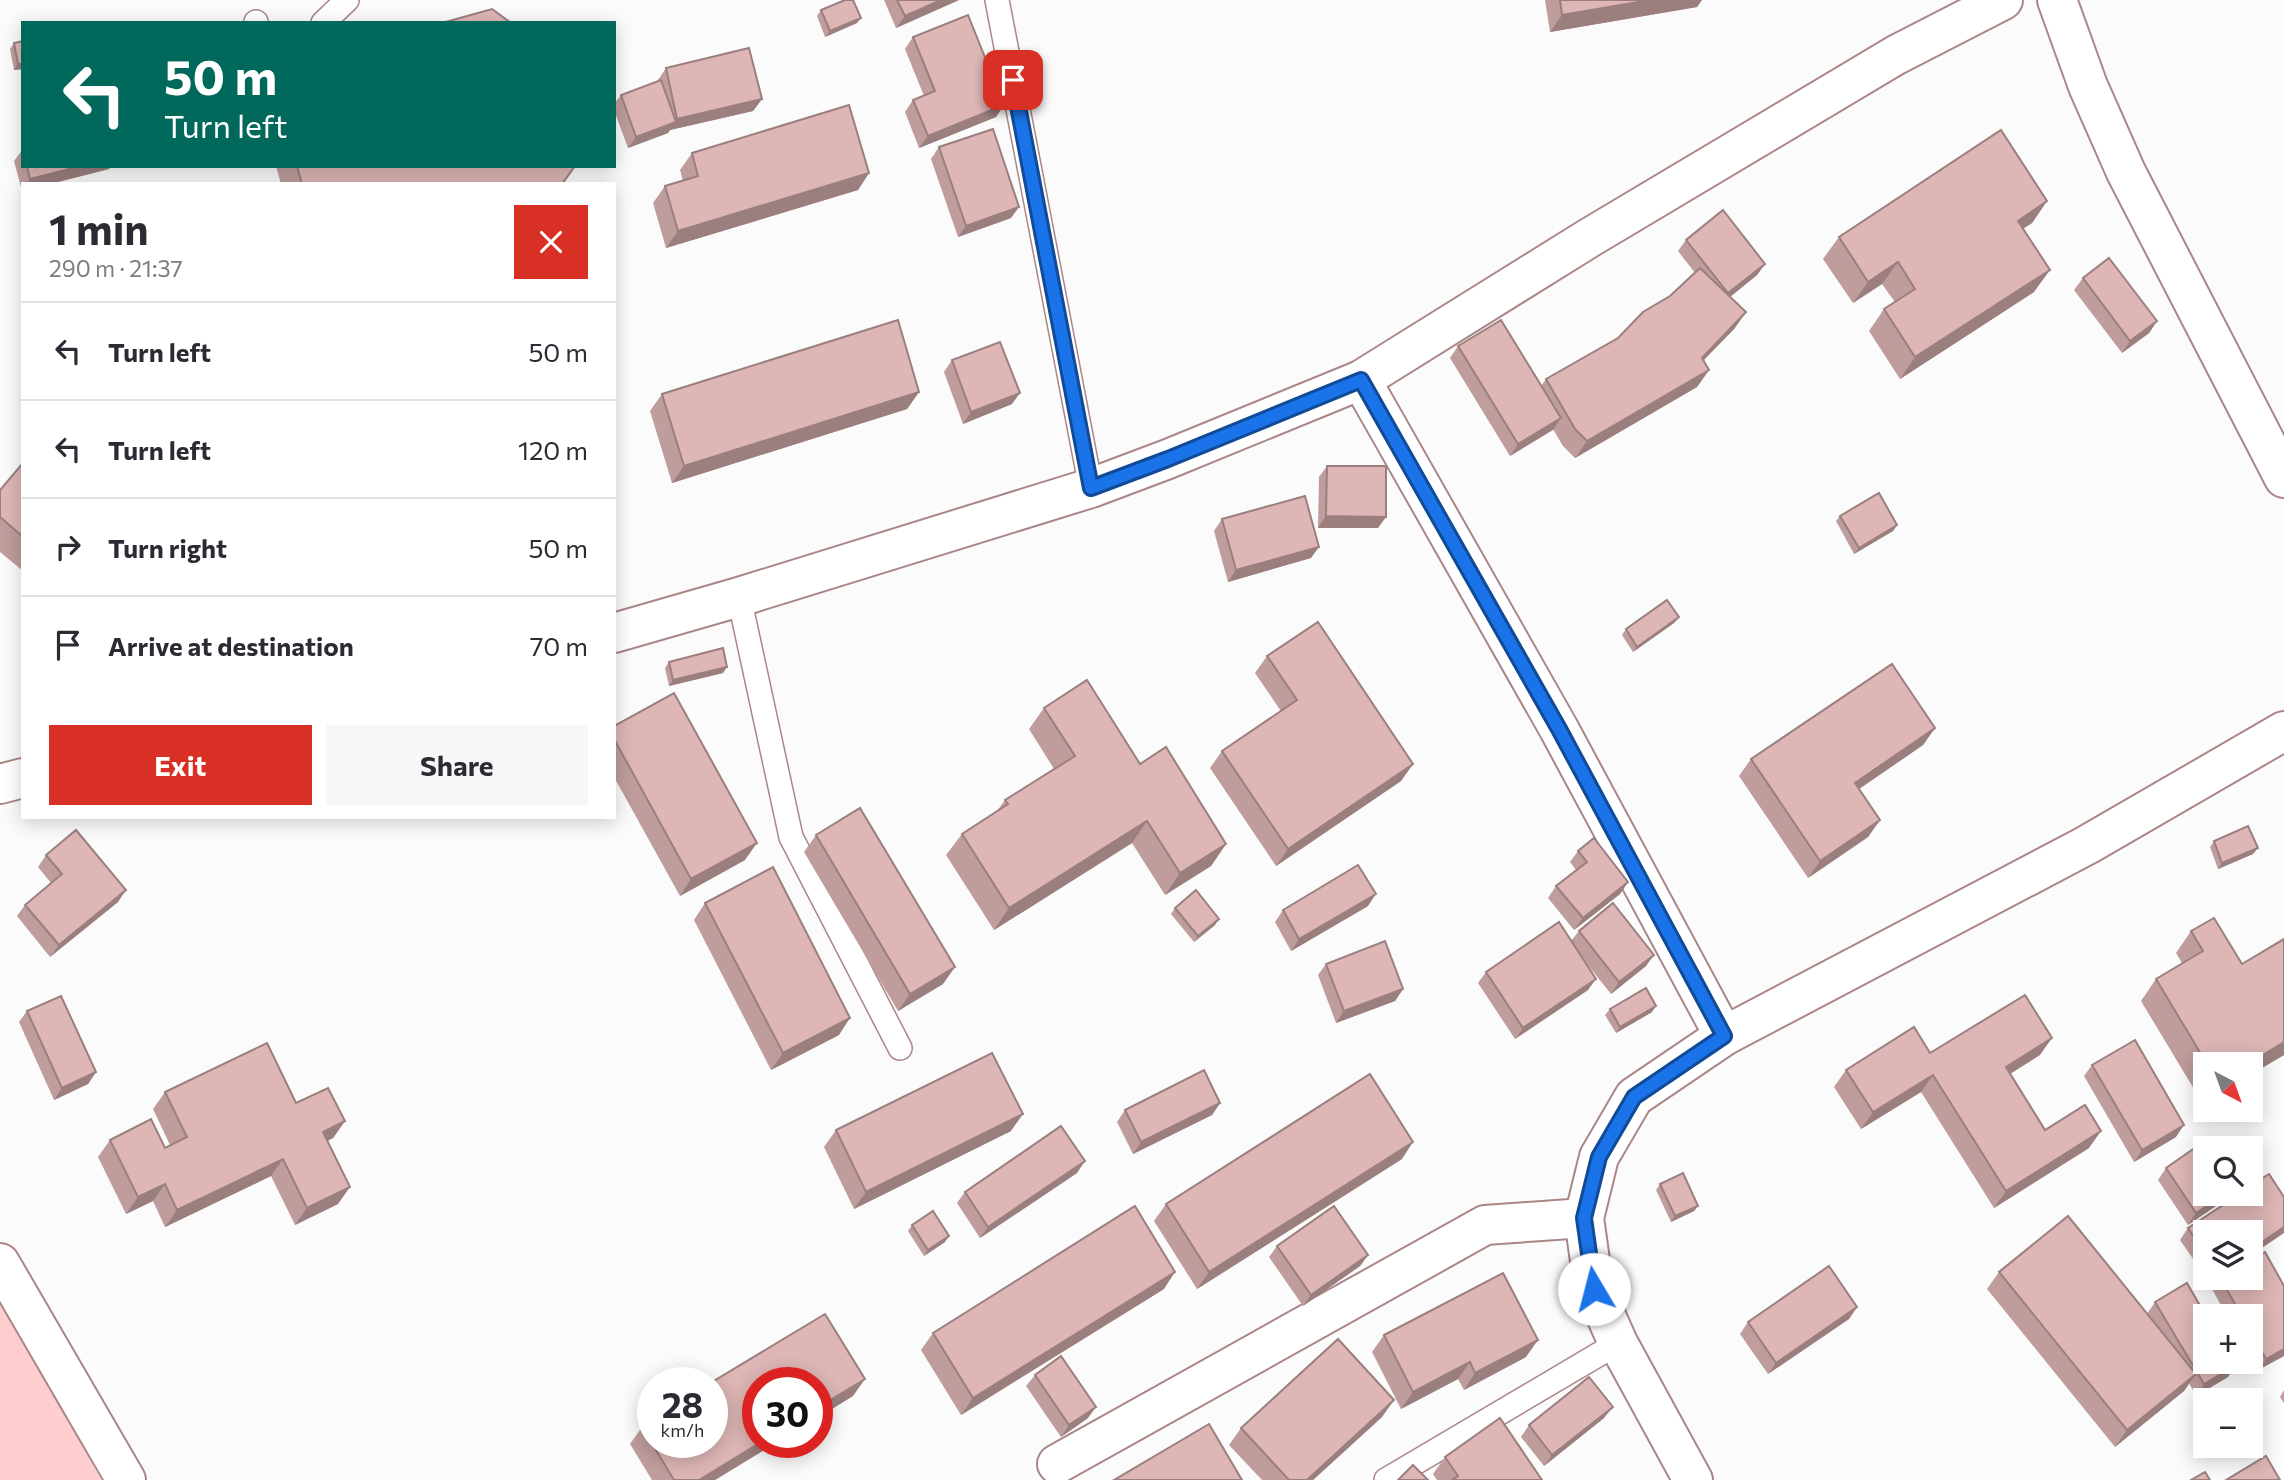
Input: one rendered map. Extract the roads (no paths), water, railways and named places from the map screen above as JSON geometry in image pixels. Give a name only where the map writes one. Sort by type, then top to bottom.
[{"type":"street","points":[[616,632],[1091,488],[1361,380],[1589,238],[1896,55],[2003,0]]},
{"type":"street","points":[[2057,0],[2088,86],[2126,172],[2284,478]]},
{"type":"street","points":[[1361,380],[1559,729],[1724,1036]]},
{"type":"street","points":[[1693,1480],[1618,1343],[1594,1289],[1584,1218],[1599,1157],[1634,1097],[1724,1036],[2087,845],[2284,731]]},
{"type":"street","points":[[0,784],[21,779]]},
{"type":"street","points":[[1057,1464],[1485,1225],[1584,1218]]},
{"type":"street","points":[[0,1263],[126,1480]]},
{"type":"lane","points":[[325,21],[347,0]]},
{"type":"lane","points":[[998,0],[1091,488]]},
{"type":"lane","points":[[739,597],[791,837],[900,1048]]},
{"type":"lane","points":[[1385,1480],[1618,1343]]}]
